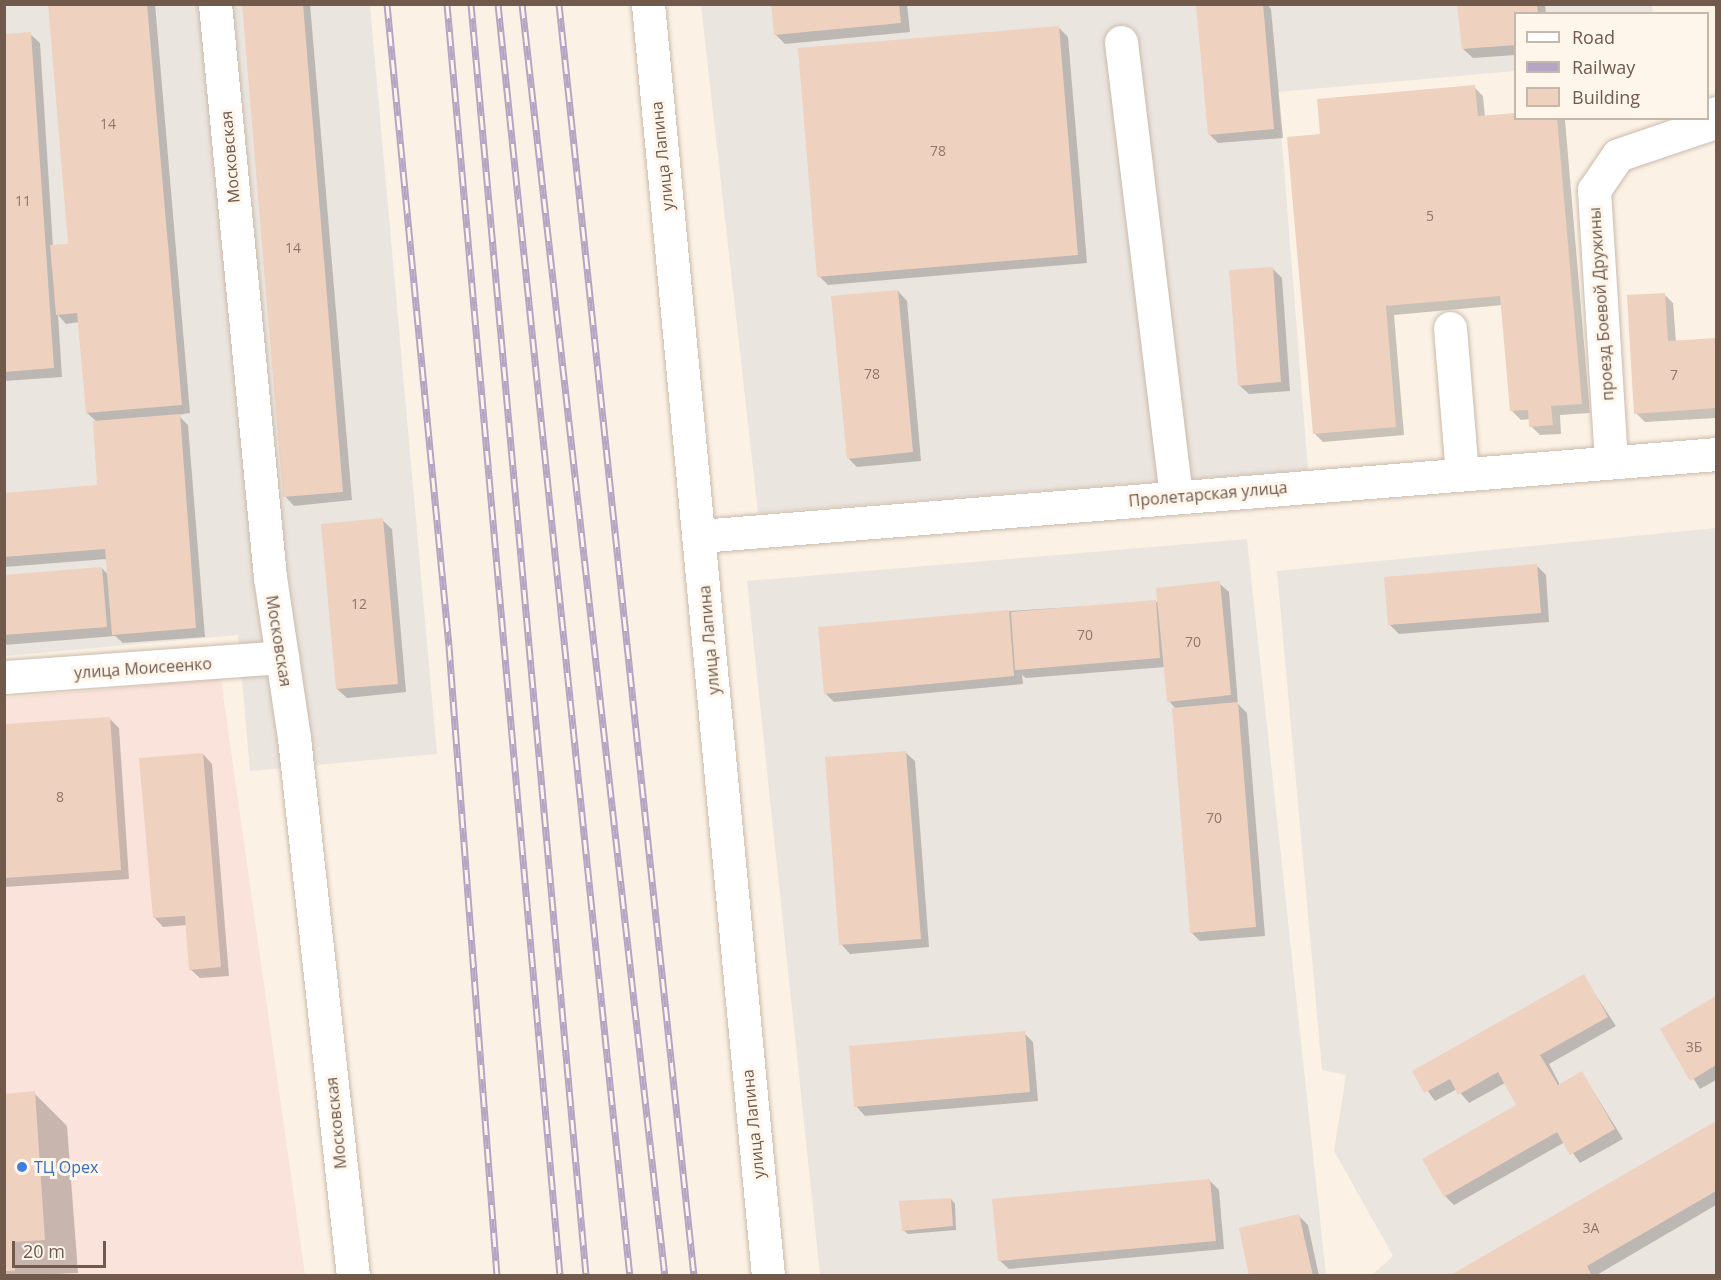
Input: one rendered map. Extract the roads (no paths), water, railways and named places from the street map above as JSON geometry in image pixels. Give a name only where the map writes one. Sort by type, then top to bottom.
[{"type":"street","name":"Московская","points":[[215,4],[265,534],[282,657],[353,1275]]},
{"type":"street","name":"улица Лапина","points":[[648,4],[768,1275]]},
{"type":"street","points":[[1121,42],[1176,496]]},
{"type":"street","name":"проезд Боевой Дружины","points":[[1611,461],[1594,190],[1618,155],[1709,124],[1716,113]]},
{"type":"street","points":[[1450,328],[1462,473]]},
{"type":"street","name":"Пролетарская улица","points":[[700,536],[1716,453]]},
{"type":"street","name":"улица Моисеенко","points":[[4,677],[282,657]]},
{"type":"railway","points":[[387,4],[449,646],[497,1276]]},
{"type":"railway","points":[[447,4],[560,1276]]},
{"type":"railway","points":[[471,4],[586,1276]]},
{"type":"railway","points":[[498,4],[630,1276]]},
{"type":"railway","points":[[522,4],[665,1276]]},
{"type":"railway","points":[[559,4],[694,1276]]},
{"type":"place","name":"ТЦ Орех","points":[[22,1167]]}]
